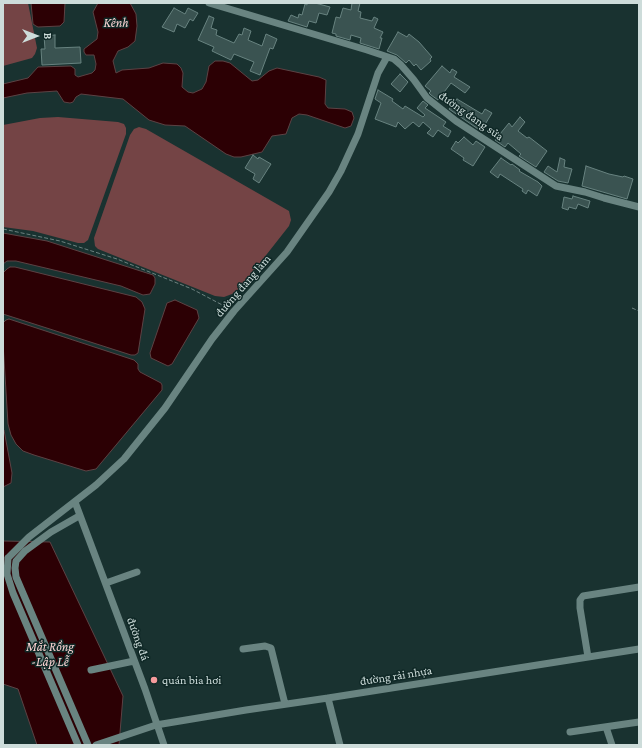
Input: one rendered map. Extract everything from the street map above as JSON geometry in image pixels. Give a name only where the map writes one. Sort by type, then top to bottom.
[{"type":"lane","name":"đường đang sửa","points":[[208,3],[394,59],[414,80],[427,98],[456,121],[556,186],[585,192],[639,207]]},
{"type":"lane","name":"đường đang làm","points":[[5,558],[29,537],[96,485],[124,459],[165,408],[212,339],[287,252],[329,192],[351,151],[378,73],[387,57]]},
{"type":"lane","name":"đường đá","points":[[75,502],[145,689],[164,745]]},
{"type":"lane","points":[[79,516],[51,532],[25,551],[16,561],[16,577],[88,745]]},
{"type":"lane","points":[[16,561],[5,558],[7,574],[13,593],[78,745]]},
{"type":"lane","points":[[106,583],[137,572]]},
{"type":"lane","points":[[588,657],[580,600],[583,596],[639,587]]},
{"type":"lane","points":[[243,649],[265,646],[271,648],[284,704]]},
{"type":"lane","name":"đường rải nhựa","points":[[156,725],[639,649]]},
{"type":"lane","points":[[91,670],[134,661]]},
{"type":"lane","points":[[328,698],[340,745]]},
{"type":"lane","points":[[570,732],[639,722]]},
{"type":"lane","points":[[96,745],[156,725]]},
{"type":"lane","points":[[606,727],[612,745]]},
{"type":"path","points":[[3,229],[60,241],[117,259],[192,290],[234,312]]},
{"type":"path","points":[[632,308],[639,311]]},
{"type":"shaded area","points":[[3,3],[28,3],[37,48],[32,58],[3,66]]},
{"type":"shaded area","points":[[58,117],[118,122],[124,124],[126,128],[126,134],[88,240],[84,243],[78,243],[33,231],[3,227],[3,125],[40,118]]},
{"type":"shaded area","points":[[139,127],[146,129],[289,211],[291,220],[289,226],[241,287],[232,294],[224,297],[215,296],[98,249],[95,246],[94,238],[130,135],[134,129]]},
{"type":"water","points":[[31,3],[65,3],[64,22],[60,26],[36,26],[33,24]]},
{"type":"water","name":"Kênh","points":[[98,3],[130,3],[136,14],[137,26],[135,41],[128,47],[118,51],[113,61],[116,73],[122,70],[149,68],[163,63],[177,64],[183,73],[182,87],[188,92],[193,93],[202,89],[206,82],[209,66],[215,61],[230,63],[252,81],[258,80],[269,71],[277,68],[319,77],[326,80],[325,104],[328,108],[345,109],[352,112],[354,118],[351,126],[345,128],[307,115],[299,114],[292,118],[286,134],[272,136],[262,152],[241,157],[234,157],[226,154],[185,126],[165,125],[149,120],[123,99],[81,94],[70,103],[64,102],[57,91],[27,93],[3,98],[3,84],[28,78],[38,67],[71,66],[75,69],[75,75],[78,77],[92,73],[95,70],[96,64],[94,55],[86,55],[84,49],[97,39],[98,32],[93,12]]},
{"type":"water","points":[[3,233],[47,241],[153,275],[155,278],[155,284],[150,294],[143,295],[121,286],[16,261],[7,261],[3,264]]},
{"type":"water","points":[[10,267],[136,297],[142,302],[145,309],[138,353],[131,355],[3,314],[3,273]]},
{"type":"water","points":[[175,300],[197,310],[199,318],[172,364],[168,366],[151,358],[150,353],[167,303]]},
{"type":"water","points":[[9,319],[134,360],[138,364],[138,369],[140,372],[161,383],[162,390],[96,469],[86,471],[34,455],[23,451],[16,444],[11,435],[8,424],[3,343],[3,323]]},
{"type":"water","points":[[3,429],[12,473],[11,483],[3,487]]},
{"type":"water","name":"Mắt Rồng -Lập Lễ","points":[[3,541],[50,542],[123,696],[119,745],[37,745],[18,689],[3,684]]},
{"type":"building","points":[[307,3],[315,3],[330,7],[327,15],[319,13],[316,23],[309,21],[307,27],[288,21],[291,15],[298,18],[299,14],[302,15],[305,4],[307,5]]},
{"type":"building","points":[[352,3],[360,3],[358,11],[361,12],[360,18],[372,21],[374,17],[378,19],[374,28],[383,32],[380,38],[382,38],[379,49],[360,43],[361,38],[351,35],[350,40],[336,36],[336,34],[332,33],[336,17],[340,18],[343,8],[351,10]]},
{"type":"building","points":[[174,8],[185,14],[188,8],[198,13],[193,21],[190,19],[185,28],[177,24],[174,32],[162,27]]},
{"type":"building","points":[[209,16],[214,18],[211,28],[217,30],[216,35],[234,43],[239,34],[242,35],[244,28],[251,31],[248,40],[262,46],[266,34],[277,39],[273,49],[270,48],[260,75],[250,71],[254,62],[234,54],[231,60],[212,51],[214,47],[198,40]]},
{"type":"building","points":[[398,32],[407,37],[409,34],[419,42],[432,57],[430,59],[431,61],[421,70],[416,64],[414,66],[409,60],[406,63],[397,55],[387,51]]},
{"type":"building","points":[[55,35],[55,48],[80,47],[81,63],[42,65],[41,49],[45,49],[44,36]]},
{"type":"building","points":[[442,66],[450,73],[452,69],[457,72],[454,77],[470,87],[465,93],[451,83],[438,100],[429,93],[431,91],[425,86]]},
{"type":"building","points":[[400,74],[408,82],[400,92],[391,84]]},
{"type":"building","points":[[378,90],[393,99],[392,101],[403,109],[405,106],[423,117],[425,115],[417,108],[423,101],[428,105],[425,108],[446,122],[443,126],[451,131],[448,137],[438,130],[433,137],[427,133],[431,129],[423,122],[419,127],[413,122],[405,129],[398,122],[396,127],[375,119],[381,103],[375,99]]},
{"type":"building","points":[[457,99],[482,114],[485,109],[492,113],[481,131],[449,109]]},
{"type":"building","points":[[520,117],[525,122],[518,131],[527,138],[529,137],[547,151],[536,167],[519,156],[521,154],[508,143],[505,147],[495,140],[509,123],[512,127]]},
{"type":"building","points":[[464,137],[473,145],[476,141],[485,147],[473,166],[463,160],[464,158],[451,149],[456,141],[458,143]]},
{"type":"building","points":[[253,155],[258,159],[259,157],[271,164],[259,183],[253,179],[255,174],[245,168]]},
{"type":"building","points":[[501,158],[511,165],[512,164],[520,170],[519,171],[542,186],[537,196],[528,190],[526,194],[522,191],[523,189],[500,174],[498,178],[490,172]]},
{"type":"building","points":[[560,158],[565,160],[564,167],[572,169],[568,183],[558,181],[544,172],[548,166],[557,172]]},
{"type":"building","points":[[586,166],[609,174],[633,179],[627,199],[582,186]]},
{"type":"building","points":[[573,196],[590,201],[588,208],[578,204],[576,209],[569,207],[568,210],[562,208],[564,197],[572,199]]},
{"type":"place","name":"quán bia hơi","points":[[154,680]]}]
